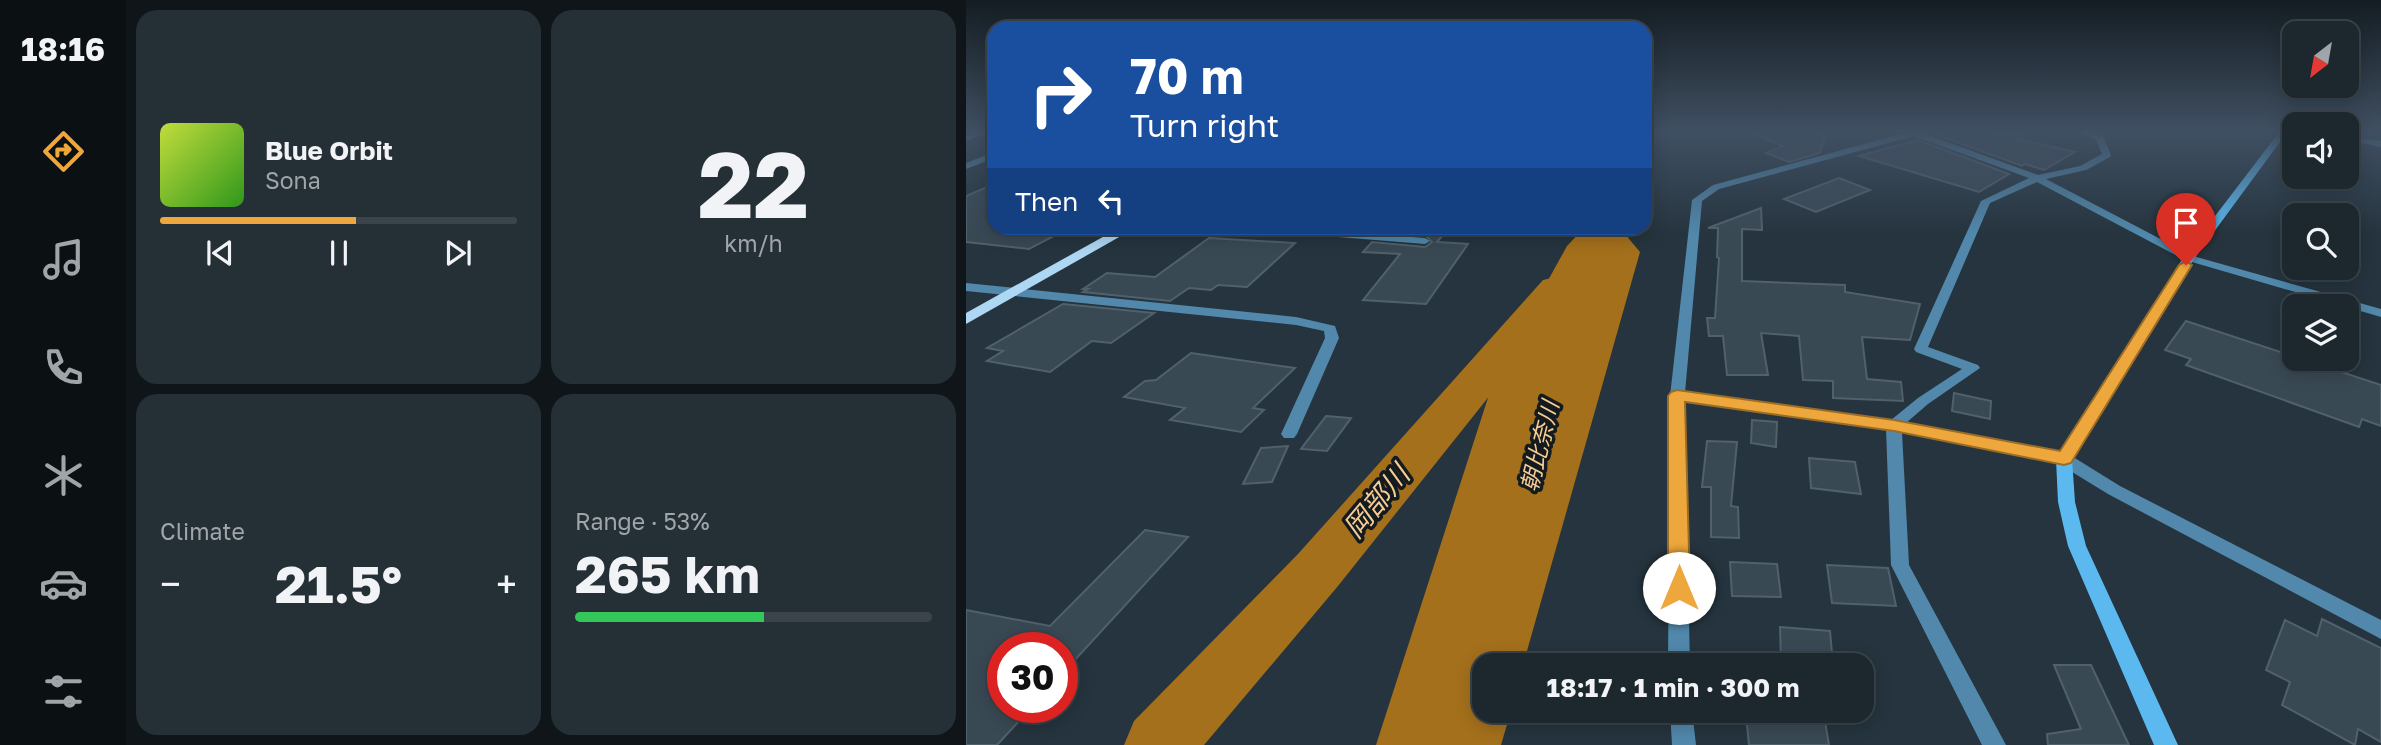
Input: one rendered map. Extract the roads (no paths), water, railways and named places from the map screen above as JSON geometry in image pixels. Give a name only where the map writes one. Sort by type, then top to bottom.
[{"type":"main road","points":[[966,319],[1116,235]]},
{"type":"street","points":[[1679,653],[1677,396],[1697,200],[1716,187],[1787,166]]},
{"type":"street","points":[[2004,166],[2037,178],[2189,258],[2381,313]]},
{"type":"street","points":[[1894,425],[1923,401],[1972,368],[1922,349],[1986,201],[2037,178],[2087,166]]},
{"type":"street","points":[[2166,745],[2077,546],[2068,516],[2063,479],[2064,458],[2189,258],[2258,166]]},
{"type":"street","points":[[1347,235],[1425,241]]},
{"type":"street","points":[[966,286],[1296,321],[1330,329],[1332,338],[1289,434]]},
{"type":"street","points":[[1677,396],[1894,425],[2064,458],[2114,490],[2381,630]]},
{"type":"street","points":[[1894,425],[1900,565],[1994,745]]},
{"type":"street","points":[[1682,723],[1684,745]]},
{"type":"water","name":"朝比奈川","points":[[1577,235],[1626,235],[1640,252],[1526,653],[1472,653],[1472,723],[1507,723],[1501,745],[1376,745],[1495,376],[1567,246]]},
{"type":"waterway","name":"岡部川","points":[[1159,745],[1318,570],[1556,288]]}]
